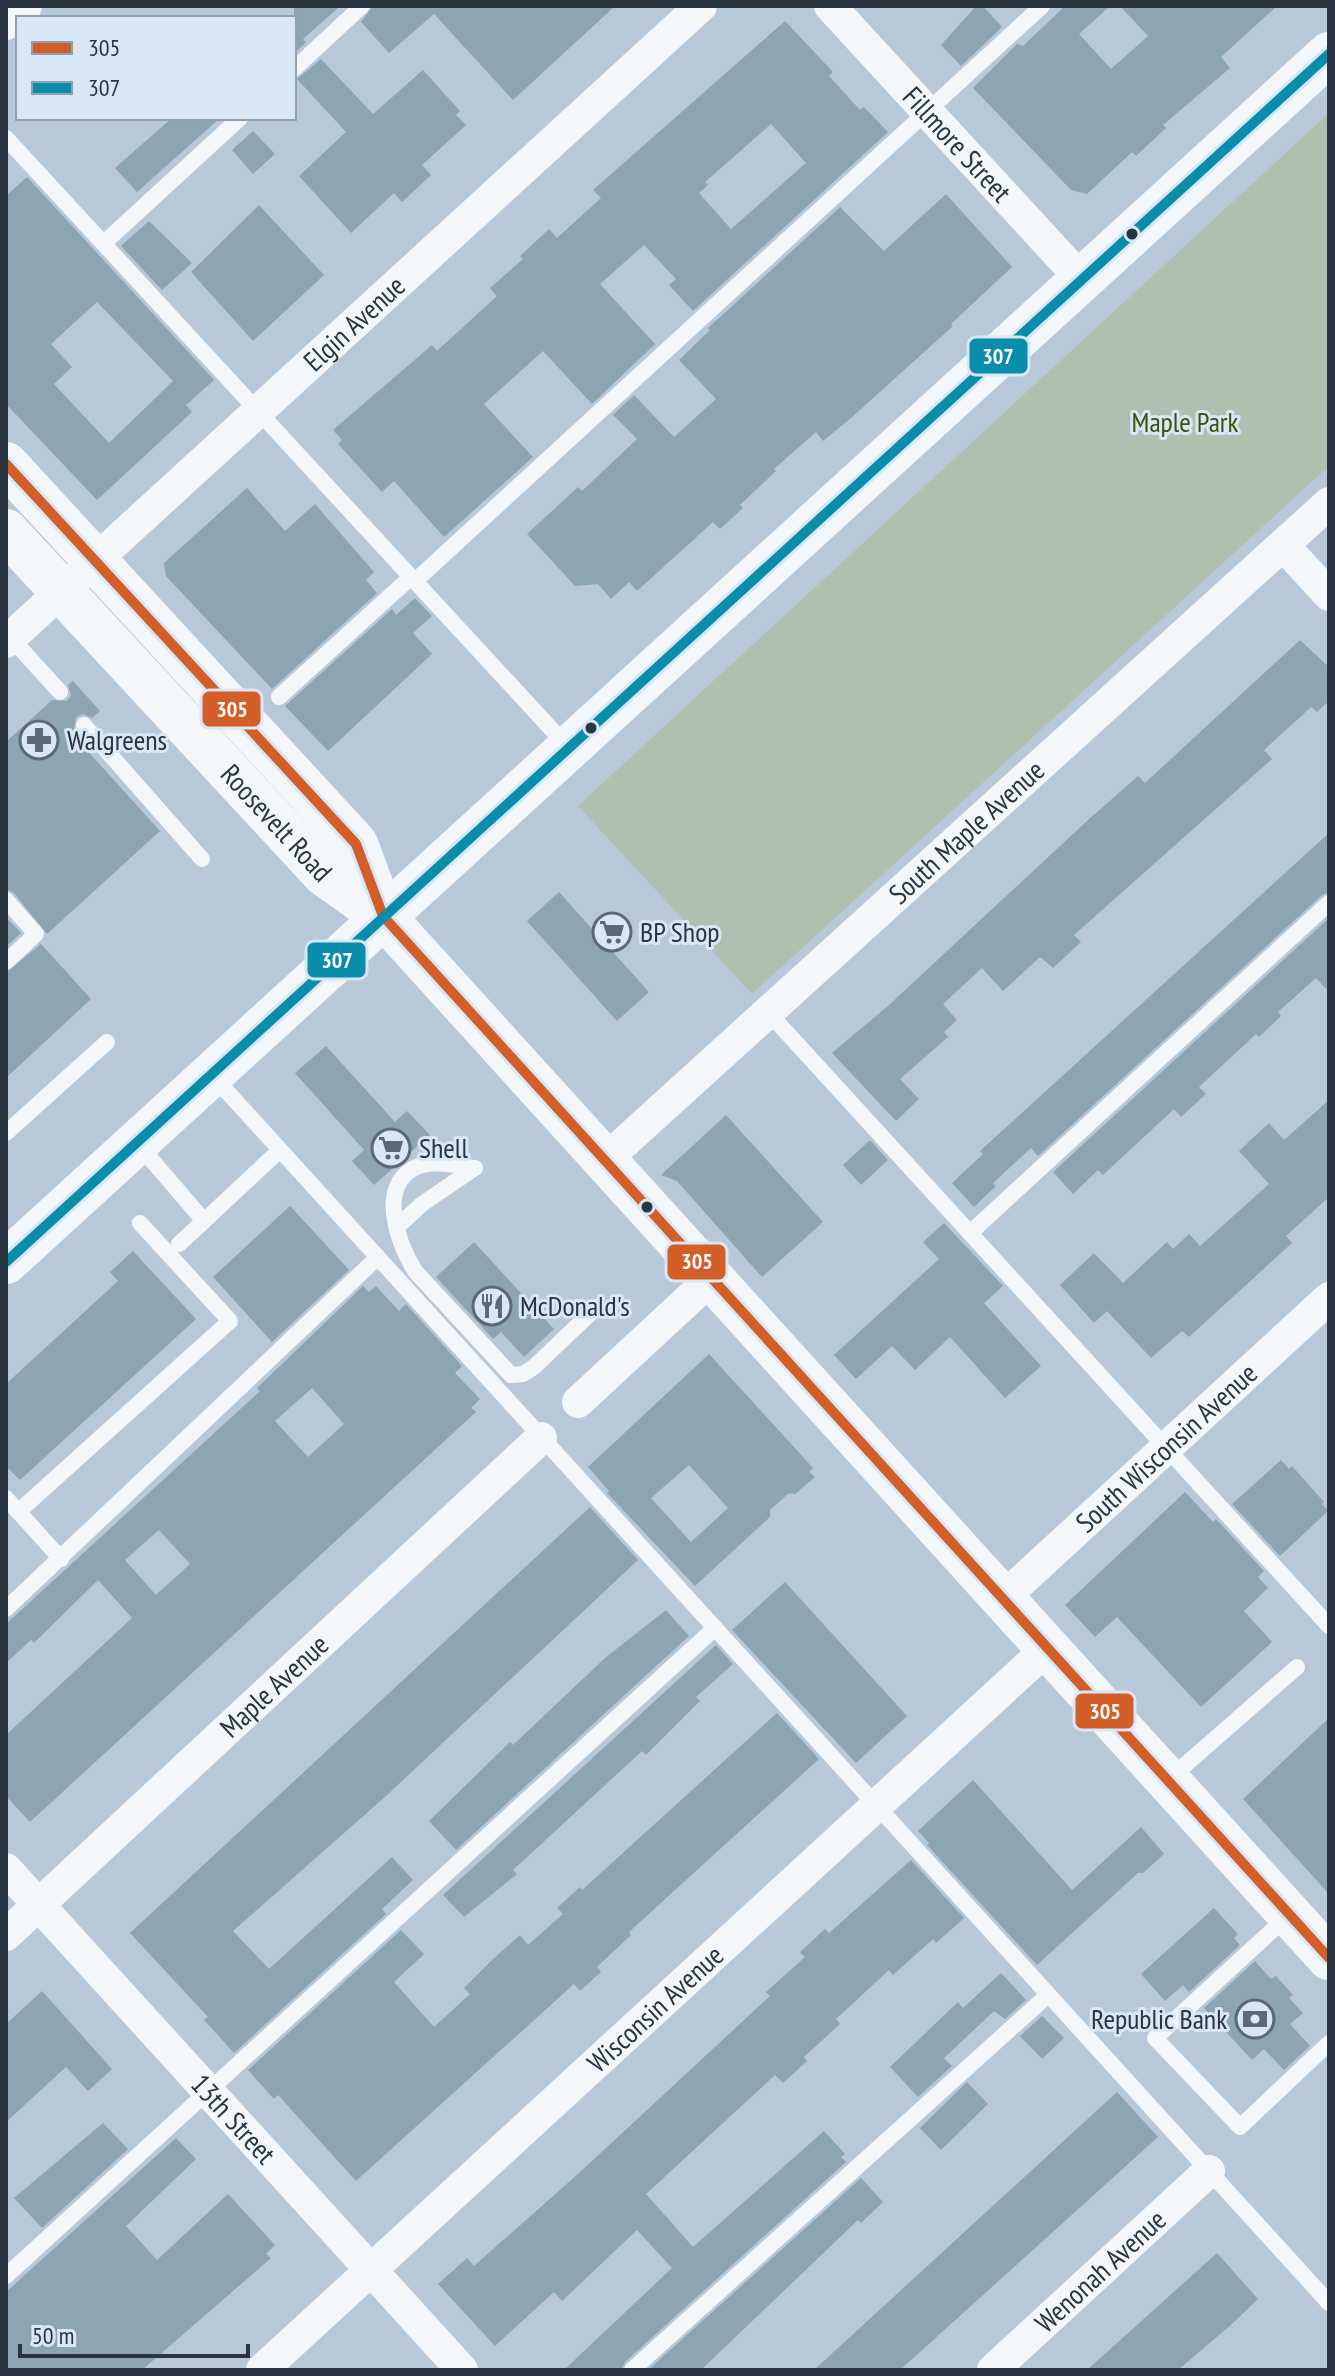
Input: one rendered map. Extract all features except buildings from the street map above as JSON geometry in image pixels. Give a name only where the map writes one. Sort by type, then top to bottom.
[{"type":"main road","points":[[6,1262],[1329,54]]},
{"type":"main road","name":"Roosevelt Road","points":[[6,464],[356,844],[383,916]]},
{"type":"main road","name":"Roosevelt Road","points":[[6,531],[324,874],[383,916]]},
{"type":"main road","points":[[383,916],[1329,1958]]},
{"type":"street","points":[[6,24],[26,6]]},
{"type":"street","name":"Elgin Avenue","points":[[8,640],[701,6]]},
{"type":"street","name":"Fillmore Street","points":[[830,6],[1083,281]]},
{"type":"street","name":"South Maple Avenue","points":[[605,1160],[1329,503]]},
{"type":"street","points":[[1283,545],[1329,595]]},
{"type":"street","points":[[578,1402],[712,1278]]},
{"type":"street","name":"South Wisconsin Avenue","points":[[1003,1598],[1329,1298]]},
{"type":"street","name":"Maple Avenue","points":[[6,1935],[541,1438]]},
{"type":"street","name":"Wisconsin Avenue","points":[[262,2370],[1048,1648]]},
{"type":"street","name":"13th Street","points":[[6,1869],[462,2370]]},
{"type":"street","name":"Wenonah Avenue","points":[[993,2370],[1209,2171]]},
{"type":"lane","points":[[296,67],[362,6]]},
{"type":"lane","points":[[279,697],[413,579],[1042,6]]},
{"type":"lane","points":[[104,243],[238,120]]},
{"type":"lane","points":[[6,138],[568,747]]},
{"type":"lane","points":[[8,640],[60,692]]},
{"type":"lane","points":[[84,725],[202,859]]},
{"type":"lane","points":[[6,900],[36,934],[6,962]]},
{"type":"lane","points":[[970,1233],[1329,903]]},
{"type":"lane","points":[[768,1012],[1329,1626]]},
{"type":"lane","points":[[6,1133],[107,1042]]},
{"type":"lane","points":[[211,1074],[1329,2303]]},
{"type":"lane","points":[[137,1143],[204,1221]]},
{"type":"lane","points":[[179,1244],[280,1150]]},
{"type":"lane","points":[[397,1227],[422,1204],[475,1168],[420,1165],[408,1174],[397,1189],[392,1206],[397,1227],[404,1253],[415,1271],[511,1375],[523,1374],[534,1367],[597,1307]]},
{"type":"lane","points":[[18,1512],[230,1321],[140,1223]]},
{"type":"lane","points":[[6,1609],[378,1257]]},
{"type":"lane","points":[[6,1498],[61,1559]]},
{"type":"lane","points":[[6,2276],[715,1628]]},
{"type":"lane","points":[[1168,1780],[1297,1667]]},
{"type":"lane","points":[[1290,1914],[1155,2038],[1240,2127],[1329,2043]]},
{"type":"lane","points":[[632,2370],[1048,1995]]},
{"type":"green space","name":"Maple Park","points":[[1329,113],[1329,466],[752,994],[578,806]]},
{"type":"transit line","name":"307","points":[[6,1262],[1329,54]]},
{"type":"transit line","name":"305","points":[[6,464],[356,844],[383,916],[1329,1958]]},
{"type":"place","name":"Walgreens","points":[[39,740]]},
{"type":"place","name":"BP Shop","points":[[612,932]]},
{"type":"place","name":"Shell","points":[[391,1148]]},
{"type":"place","name":"McDonald's","points":[[492,1306]]},
{"type":"place","name":"Republic Bank","points":[[1255,2019]]}]
